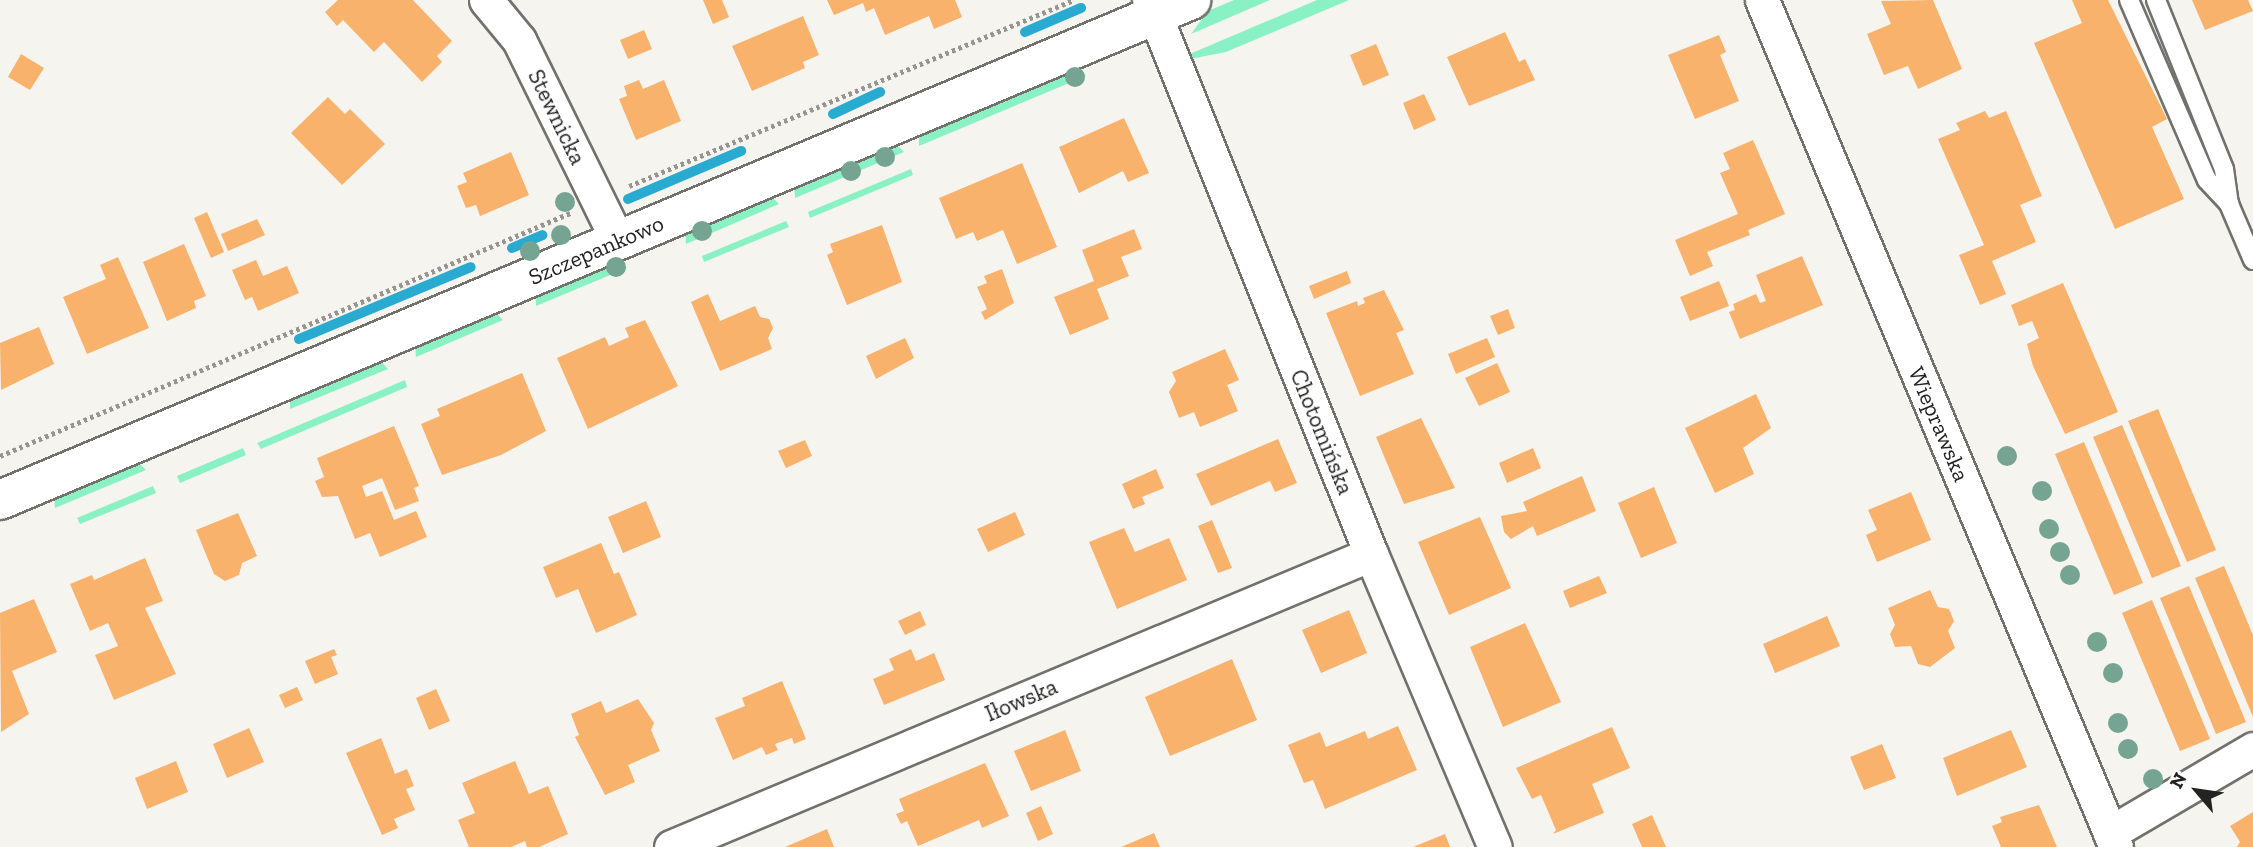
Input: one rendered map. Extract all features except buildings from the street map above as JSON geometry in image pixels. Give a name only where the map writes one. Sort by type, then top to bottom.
[{"type":"street","name":"Stewnicka","points":[[486,0],[519,40],[618,241]]},
{"type":"street","name":"Szczepankowo","points":[[0,500],[618,241],[1152,8],[1191,0]]},
{"type":"street","name":"Wieprawska","points":[[1762,0],[2113,840]]},
{"type":"street","name":"Chotomińska","points":[[1152,8],[1371,554],[1495,847]]},
{"type":"street","name":"Iłowska","points":[[671,847],[1371,554]]},
{"type":"street","points":[[2113,840],[2253,749]]},
{"type":"lane","points":[[2129,0],[2207,180],[2229,204]]},
{"type":"lane","points":[[2156,0],[2224,169],[2229,204],[2253,260]]},
{"type":"path","points":[[0,456],[1073,0]]},
{"type":"green space","points":[[1234,0],[1270,0],[1191,34],[1208,11]]},
{"type":"green space","points":[[1317,0],[1349,0],[1226,52],[1185,60],[1192,53]]},
{"type":"green space","points":[[1079,66],[1086,76],[919,146],[919,133]]},
{"type":"green space","points":[[895,143],[904,152],[795,198],[794,185]]},
{"type":"green space","points":[[911,169],[913,175],[810,218],[808,212]]},
{"type":"green space","points":[[770,195],[779,204],[686,244],[685,231]]},
{"type":"green space","points":[[786,221],[789,227],[704,262],[702,256]]},
{"type":"green space","points":[[618,259],[627,268],[536,306],[536,293]]},
{"type":"green space","points":[[494,311],[503,320],[416,357],[415,344]]},
{"type":"green space","points":[[379,359],[388,369],[290,409],[290,396]]},
{"type":"green space","points":[[405,380],[407,387],[261,449],[257,443]]},
{"type":"green space","points":[[243,448],[246,455],[180,483],[177,476]]},
{"type":"green space","points":[[137,461],[146,470],[55,508],[54,495]]},
{"type":"green space","points":[[153,486],[156,493],[80,524],[77,518]]},
{"type":"waterway","points":[[1025,32],[1081,8]]},
{"type":"waterway","points":[[833,114],[880,92]]},
{"type":"waterway","points":[[628,199],[741,151]]},
{"type":"waterway","points":[[512,248],[542,235]]},
{"type":"waterway","points":[[299,339],[471,267]]}]
